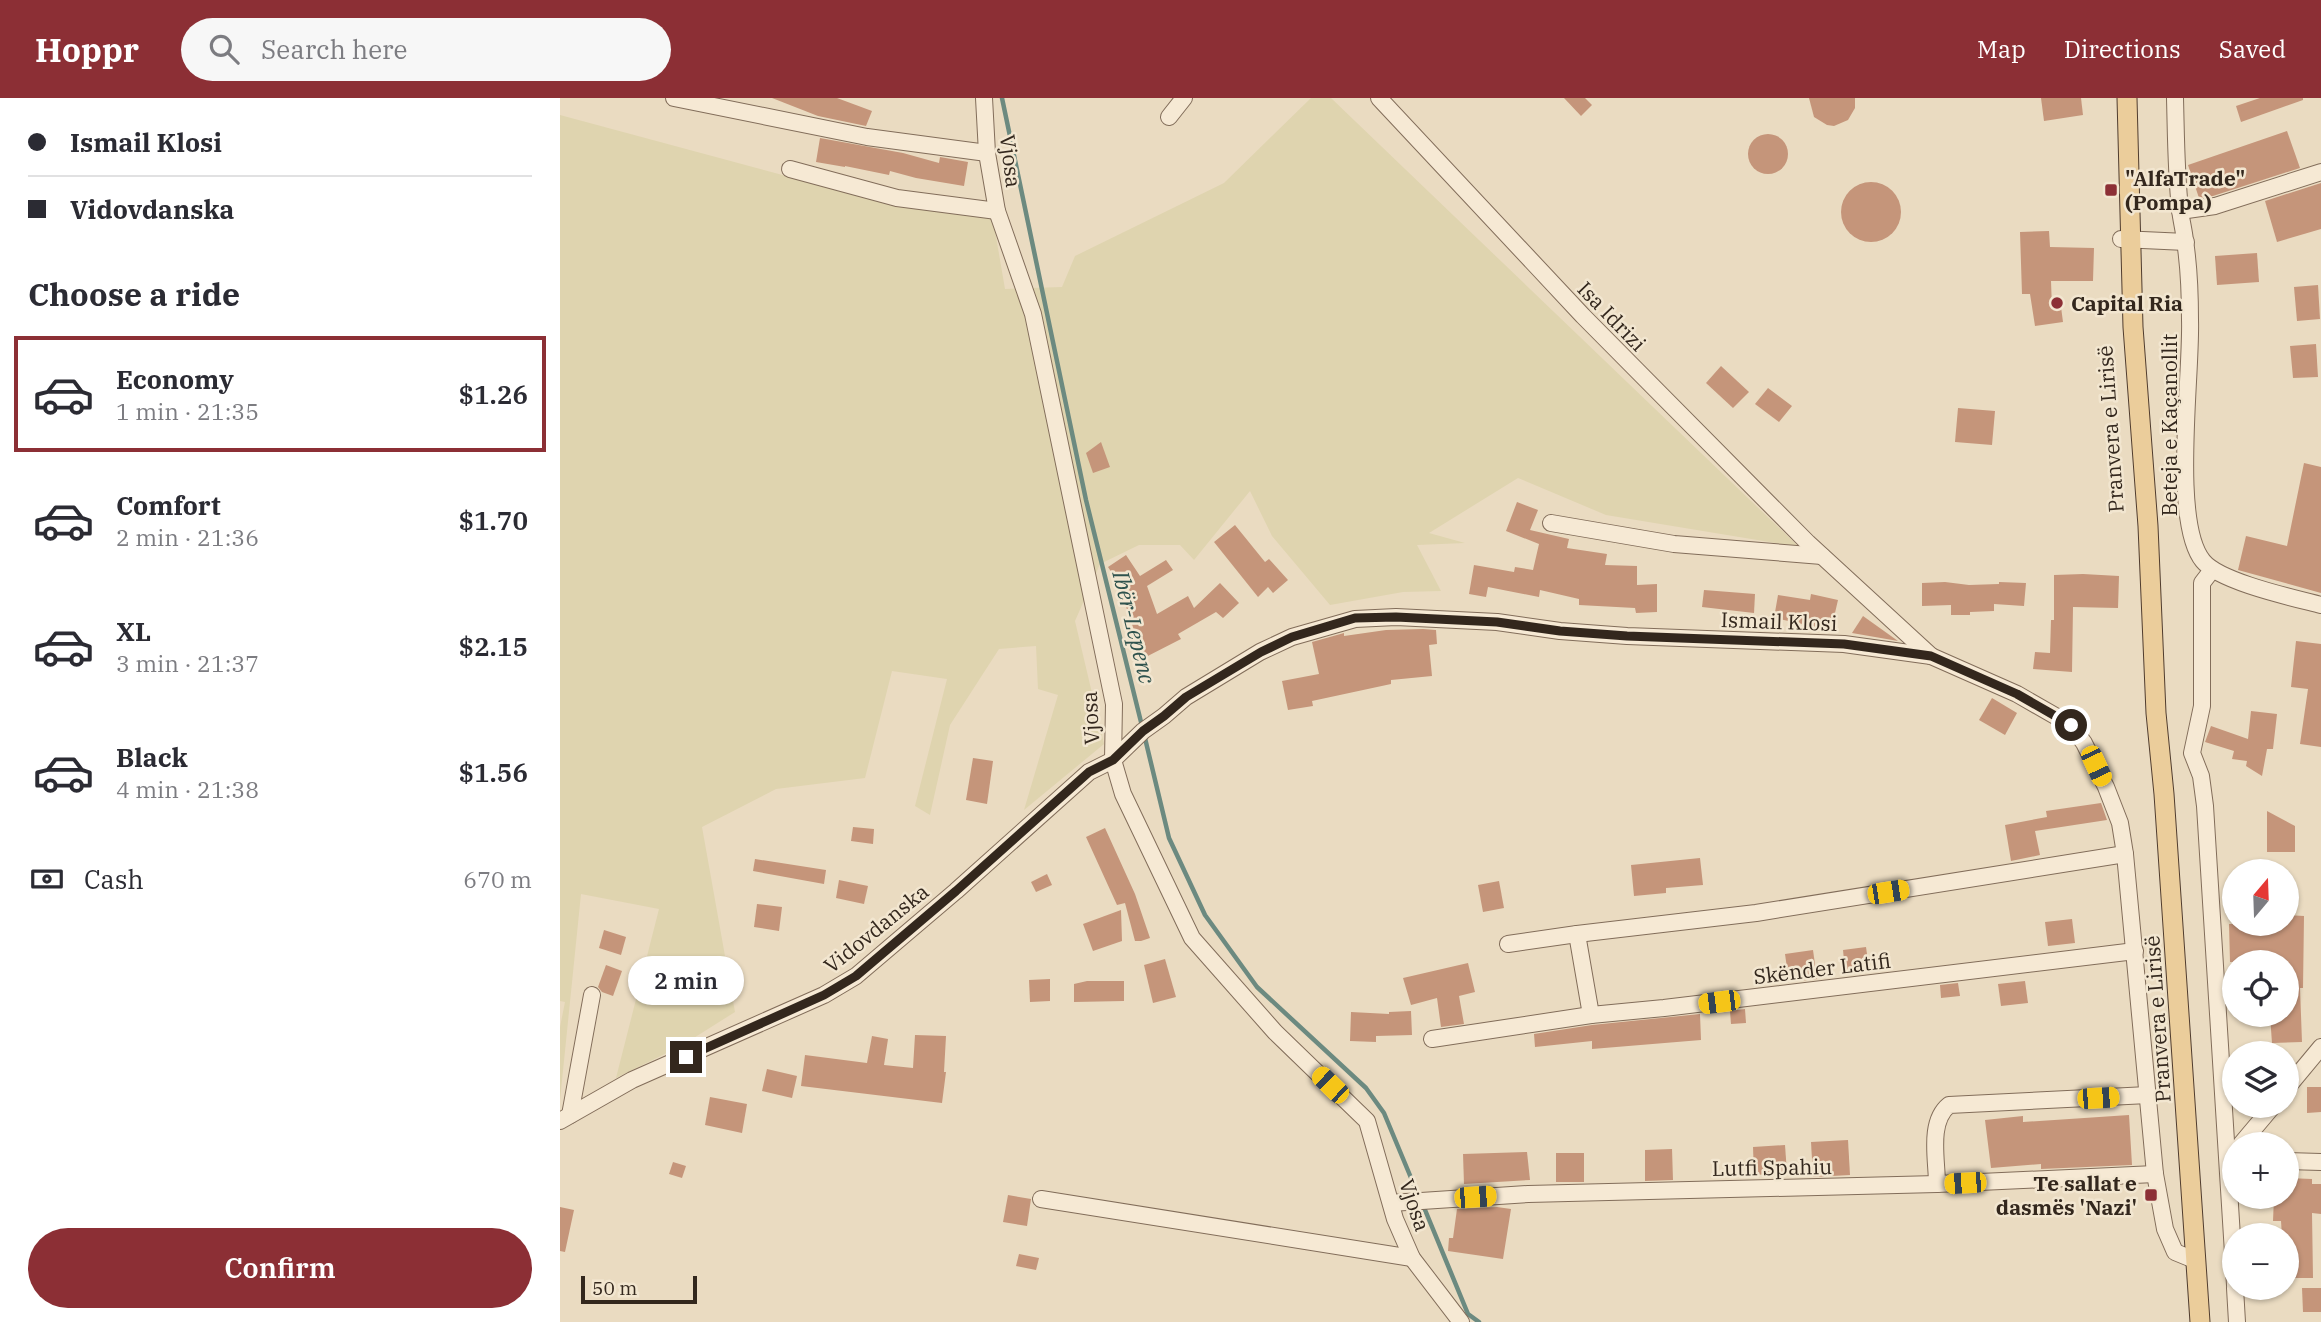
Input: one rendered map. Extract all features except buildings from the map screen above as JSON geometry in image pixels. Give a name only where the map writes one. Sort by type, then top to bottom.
[{"type":"main road","name":"Pranvera e Lirisë","points":[[2118,98],[2148,526],[2156,713],[2164,794],[2200,1322]]},
{"type":"main road","name":"Pranvera e Lirisë","points":[[2126,239],[2127,98]]},
{"type":"street","points":[[674,98],[867,137],[987,153]]},
{"type":"street","name":"Vjosa","points":[[984,98],[987,153],[997,211],[1035,327],[1114,704],[1113,760],[1123,794],[1192,938],[1275,1032],[1367,1121],[1395,1219],[1412,1258],[1461,1322]]},
{"type":"street","points":[[1169,117],[1184,98]]},
{"type":"street","name":"Isa Idrizi","points":[[1379,98],[1583,316],[1822,556],[1931,656]]},
{"type":"street","name":"Beteja e Kaçanollit","points":[[2175,98],[2180,211],[2186,242],[2190,324],[2187,364],[2187,516],[2194,544],[2202,560],[2212,569]]},
{"type":"street","points":[[790,169],[897,198],[997,211]]},
{"type":"street","points":[[2180,211],[2216,206],[2321,172]]},
{"type":"street","points":[[2126,239],[2186,242]]},
{"type":"street","points":[[1551,523],[1674,544],[1822,556]]},
{"type":"street","points":[[2231,1132],[2205,806],[2201,776],[2192,753],[2202,706],[2202,583],[2212,569],[2255,586],[2321,605]]},
{"type":"street","name":"Ismail Klosi","points":[[1113,760],[1143,731],[1186,697],[1261,652],[1292,637],[1355,618],[1396,617],[1497,622],[1560,631],[1627,636],[1844,644],[1931,656],[2017,694],[2071,725],[2084,743],[2120,823],[2126,854],[2155,1174],[2165,1229],[2175,1252],[2197,1261]]},
{"type":"street","name":"Vidovdanska","points":[[565,1118],[632,1080],[824,995],[856,976],[1089,772],[1113,760]]},
{"type":"street","points":[[1508,944],[1756,914],[2126,854]]},
{"type":"street","points":[[1577,934],[1591,1015]]},
{"type":"street","name":"Skënder Latifi","points":[[1432,1039],[1591,1015],[1678,1007],[2135,951]]},
{"type":"street","points":[[565,1118],[592,995]]},
{"type":"street","points":[[2299,1074],[2321,1047]]},
{"type":"street","points":[[1937,1184],[1936,1122],[1940,1112],[1949,1105],[2148,1095]]},
{"type":"street","points":[[2251,1132],[2263,1118]]},
{"type":"street","points":[[2299,1161],[2321,1162]]},
{"type":"street","name":"Lutfi Spahiu","points":[[1391,1203],[1528,1194],[1937,1184],[2155,1174]]},
{"type":"street","points":[[1041,1199],[1412,1258]]},
{"type":"street","points":[[2235,1300],[2236,1322]]},
{"type":"shaded area","points":[[1311,98],[1331,98],[1799,547],[1606,515],[1518,478],[1429,533],[1465,543],[1417,545],[1441,591],[1403,592],[1330,605],[1272,536],[1250,491],[1194,560],[1180,545],[1139,545],[1100,564],[1075,621],[1104,744],[1024,810],[1058,695],[1038,689],[1036,646],[999,649],[950,725],[930,815],[915,806],[947,679],[892,671],[865,778],[776,789],[702,827],[735,1012],[681,1046],[616,1078],[659,909],[581,894],[560,1100],[560,1027],[565,1002],[560,1001],[560,115],[901,207],[993,219],[1005,289],[1062,287],[1075,256],[1224,183]]},
{"type":"waterway","name":"Ibër-Lepenc","points":[[1002,98],[1086,500],[1142,726]]},
{"type":"waterway","name":"Ibër-Lepenc","points":[[1144,734],[1169,838],[1205,915],[1257,987],[1366,1088],[1384,1113],[1419,1197]]},
{"type":"waterway","name":"Ibër-Lepenc","points":[[1423,1205],[1468,1314],[1479,1322]]},
{"type":"place","name":"\"AlfaTrade\" (Pompa)","points":[[2111,190]]},
{"type":"place","name":"Capital Ria","points":[[2057,303]]},
{"type":"place","name":"Te sallat e dasmës 'Nazi'","points":[[2151,1195]]},
{"type":"route","points":[[686,1057],[824,995],[856,976],[1089,772],[1113,760],[1143,731],[1186,697],[1261,652],[1292,637],[1355,618],[1396,617],[1497,622],[1560,631],[1627,636],[1844,644],[1931,656],[2036,703],[2071,725]]}]
